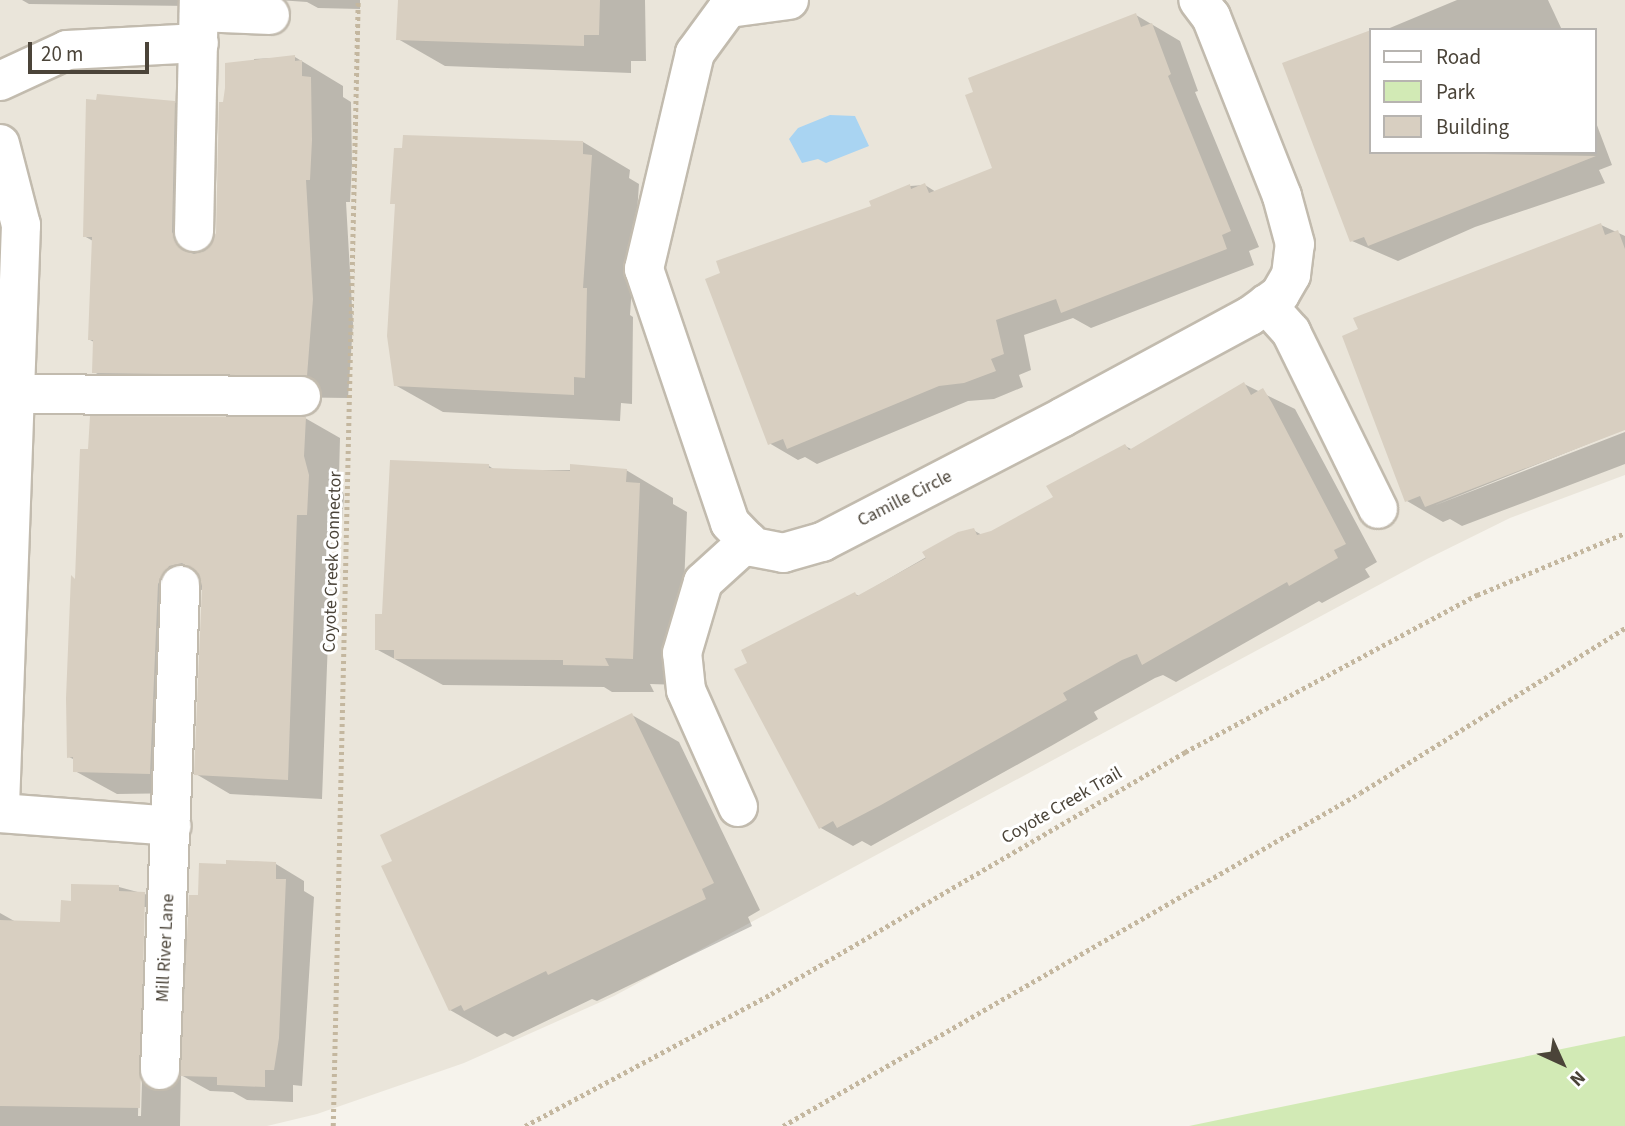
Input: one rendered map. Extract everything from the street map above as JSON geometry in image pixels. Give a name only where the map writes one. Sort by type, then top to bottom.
[{"type":"street","points":[[738,807],[691,702],[682,653],[703,582],[748,541],[730,523],[644,269],[695,54],[728,4],[789,0]]},
{"type":"street","name":"Camille Circle","points":[[748,541],[753,547],[783,553],[822,542],[1063,417],[1280,294],[1291,275],[1295,244],[1282,196],[1211,17],[1201,1]]},
{"type":"street","points":[[0,81],[67,50],[199,18],[270,15]]},
{"type":"street","points":[[194,232],[199,18]]},
{"type":"street","points":[[0,144],[10,225],[13,499],[0,806]]},
{"type":"street","points":[[1266,304],[1291,332],[1378,509]]},
{"type":"street","points":[[12,394],[301,396]]},
{"type":"street","name":"Mill River Lane","points":[[159,1070],[172,826],[180,585]]},
{"type":"street","points":[[0,813],[172,826]]},
{"type":"path","name":"Coyote Creek Connector","points":[[333,1126],[359,0]]},
{"type":"path","name":"Coyote Creek Trail","points":[[525,1126],[771,995],[1209,738],[1477,595],[1625,533]]},
{"type":"path","points":[[783,1126],[1360,793],[1625,628]]},
{"type":"shaded area","points":[[0,0],[1625,0],[1625,475],[1510,518],[1427,559],[614,996],[464,1063],[317,1114],[267,1126],[0,1126]]},
{"type":"green space","points":[[1625,1036],[1625,1126],[1189,1126]]},
{"type":"water","points":[[830,115],[855,116],[869,146],[826,163],[818,159],[802,163],[789,139],[798,128]]},
{"type":"building","points":[[398,0],[600,0],[599,35],[584,35],[584,46],[396,40]]},
{"type":"building","points":[[1136,13],[1141,27],[1152,23],[1171,74],[1168,76],[1231,231],[1222,235],[1227,249],[1061,313],[1056,299],[996,320],[1004,354],[991,359],[996,371],[964,383],[939,386],[787,449],[783,439],[768,445],[705,279],[720,273],[716,261],[871,206],[869,201],[910,184],[911,189],[925,183],[929,193],[992,168],[965,95],[973,92],[968,78]]},
{"type":"building","points":[[1370,30],[1370,154],[1596,156],[1368,246],[1364,237],[1350,242],[1282,63]]},
{"type":"building","points":[[295,55],[295,61],[302,60],[302,76],[311,77],[312,140],[310,180],[306,180],[313,299],[307,376],[92,373],[93,340],[88,340],[92,237],[83,237],[86,99],[96,100],[97,94],[175,101],[172,232],[182,250],[194,254],[205,251],[216,233],[219,102],[223,102],[225,63]]},
{"type":"building","points":[[403,135],[583,141],[583,154],[592,155],[583,288],[587,288],[585,378],[574,377],[574,395],[394,386],[387,336],[395,204],[390,204],[394,148],[402,148]]},
{"type":"building","points":[[1601,223],[1605,235],[1618,230],[1625,249],[1625,430],[1425,507],[1420,496],[1405,502],[1342,336],[1358,329],[1353,318]]},
{"type":"building","points":[[1244,382],[1251,395],[1263,388],[1272,403],[1346,544],[1334,550],[1338,558],[1289,586],[1287,582],[1142,665],[1137,654],[1122,660],[1063,693],[1067,700],[881,805],[837,828],[833,821],[819,829],[734,669],[747,663],[741,650],[855,592],[857,596],[926,558],[922,552],[958,532],[974,528],[977,535],[991,531],[1053,497],[1046,486],[1125,444],[1129,450]]},
{"type":"building","points":[[90,416],[306,417],[304,456],[309,475],[307,515],[297,515],[288,780],[194,775],[202,586],[199,574],[182,563],[169,566],[158,584],[150,774],[73,772],[73,757],[67,758],[66,698],[71,575],[75,579],[80,449],[88,449]]},
{"type":"building","points":[[390,460],[489,464],[489,468],[570,471],[570,464],[627,469],[626,482],[640,483],[633,659],[605,658],[609,666],[563,665],[563,660],[394,659],[394,650],[375,650],[375,614],[382,614]]},
{"type":"building","points":[[632,713],[714,883],[702,889],[706,899],[548,975],[546,971],[464,1011],[461,1005],[449,1011],[381,866],[392,861],[380,835]]},
{"type":"building","points":[[226,860],[276,862],[276,879],[286,879],[279,1038],[274,1070],[265,1070],[265,1087],[217,1085],[217,1077],[180,1076],[189,895],[198,895],[199,863],[226,864]]},
{"type":"building","points":[[71,884],[119,885],[119,891],[145,892],[140,1108],[0,1106],[0,920],[60,922],[61,900],[71,901]]}]
